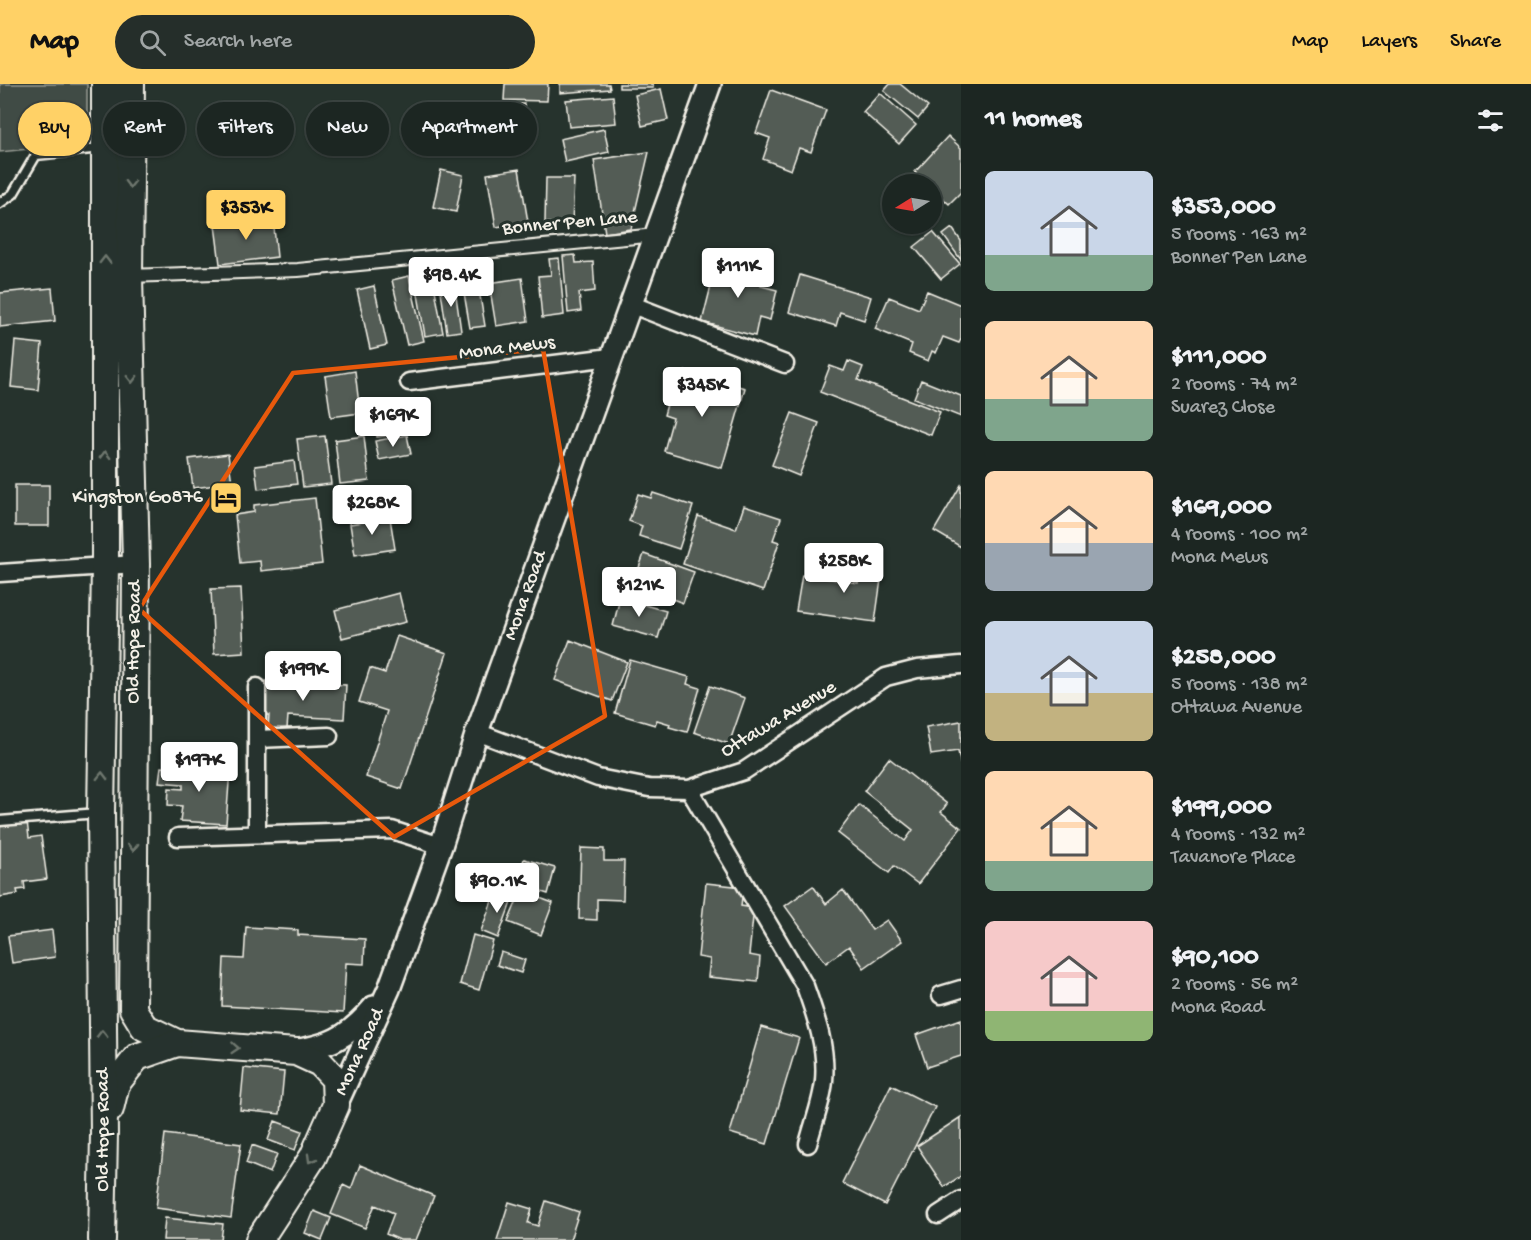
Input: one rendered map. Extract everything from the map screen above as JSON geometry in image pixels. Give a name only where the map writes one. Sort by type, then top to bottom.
[{"type":"main road","name":"Old Hope Road","points":[[105,84],[105,102]]},
{"type":"main road","name":"Old Hope Road","points":[[131,84],[129,276],[136,564],[133,1010],[144,1027],[177,1043],[303,1054],[320,1063],[335,1079],[336,1105]]},
{"type":"main road","name":"Old Hope Road","points":[[102,1240],[104,1134],[101,813],[105,566],[104,156]]},
{"type":"main road","points":[[104,1134],[116,1084],[137,1057],[177,1043]]},
{"type":"main road","points":[[259,1240],[313,1157],[336,1105]]},
{"type":"street","name":"Mona Road","points":[[336,1105],[389,989],[441,846],[477,732],[710,84]]},
{"type":"street","name":"Bonner Pen Lane","points":[[129,276],[298,270],[656,235]]},
{"type":"street","points":[[630,304],[785,364]]},
{"type":"street","name":"Mona Mews","points":[[409,382],[611,357]]},
{"type":"street","points":[[0,573],[136,564]]},
{"type":"street","name":"Ottawa Avenue","points":[[477,732],[598,778],[649,788],[689,789],[744,771],[886,677],[917,669],[961,665]]},
{"type":"street","points":[[256,687],[257,834]]},
{"type":"street","points":[[257,739],[329,736]]},
{"type":"street","points":[[689,789],[805,986],[817,1018],[824,1048],[824,1082],[808,1144]]},
{"type":"street","points":[[178,837],[392,830],[441,846]]},
{"type":"street","points":[[287,1052],[333,1042],[357,1027],[389,989]]},
{"type":"street","points":[[941,995],[961,989]]},
{"type":"street","points":[[938,1215],[961,1200]]},
{"type":"lane","points":[[0,203],[13,194],[36,155],[103,147]]},
{"type":"lane","points":[[0,821],[101,813]]},
{"type":"highlighted area","points":[[543,349],[605,716],[394,837],[139,609],[293,373]]},
{"type":"shaded area","points":[[0,84],[87,84],[87,102],[18,102],[18,150],[0,152]]},
{"type":"building","points":[[505,84],[548,84],[547,101],[504,100]]},
{"type":"building","points":[[560,84],[609,84],[610,89],[560,93]]},
{"type":"building","points":[[619,84],[653,84],[653,88],[619,88]]},
{"type":"building","points":[[890,84],[900,84],[928,107],[918,119],[884,91]]},
{"type":"building","points":[[661,89],[668,120],[642,126],[635,95]]},
{"type":"building","points":[[771,90],[826,110],[811,152],[799,148],[791,170],[763,159],[770,138],[756,133]]},
{"type":"building","points":[[880,93],[916,125],[899,144],[863,112]]},
{"type":"building","points":[[613,96],[616,123],[569,127],[566,100]]},
{"type":"building","points":[[604,129],[609,152],[565,162],[560,139]]},
{"type":"building","points":[[948,136],[961,148],[961,192],[949,204],[942,197],[942,174],[917,174],[915,172]]},
{"type":"building","points":[[649,152],[631,229],[605,233],[594,160]]},
{"type":"building","points":[[519,169],[528,222],[496,227],[487,174]]},
{"type":"building","points":[[441,170],[463,175],[456,212],[433,207]]},
{"type":"building","points":[[546,178],[574,178],[572,224],[545,223]]},
{"type":"building","points":[[273,218],[277,257],[220,264],[215,225]]},
{"type":"building","points":[[952,228],[961,241],[961,260],[943,235]]},
{"type":"building","points":[[930,234],[935,234],[960,264],[941,279],[914,247]]},
{"type":"building","points":[[575,255],[576,263],[593,262],[595,291],[579,293],[581,311],[568,313],[563,256]]},
{"type":"building","points":[[559,258],[564,315],[542,318],[538,276],[551,275],[549,259]]},
{"type":"building","points":[[717,262],[764,273],[761,286],[777,290],[770,320],[759,317],[755,336],[702,322]]},
{"type":"building","points":[[800,275],[871,297],[864,320],[840,312],[836,326],[789,312]]},
{"type":"building","points":[[409,276],[424,341],[407,345],[392,280]]},
{"type":"building","points":[[522,278],[528,321],[496,326],[489,283]]},
{"type":"building","points":[[433,279],[443,333],[425,336],[416,282]]},
{"type":"building","points":[[454,282],[461,331],[447,333],[440,284]]},
{"type":"building","points":[[478,284],[485,326],[470,328],[463,287]]},
{"type":"building","points":[[374,286],[387,345],[370,349],[357,290]]},
{"type":"building","points":[[52,288],[55,321],[0,327],[0,293]]},
{"type":"building","points":[[927,291],[961,305],[959,343],[943,337],[936,353],[932,351],[928,361],[909,353],[912,344],[875,329],[889,297],[919,309]]},
{"type":"building","points":[[15,341],[42,344],[38,390],[11,387]]},
{"type":"building","points":[[848,361],[863,367],[858,380],[940,412],[931,435],[820,392],[830,366],[844,371]]},
{"type":"building","points":[[355,371],[360,413],[331,417],[325,376]]},
{"type":"building","points":[[686,371],[745,388],[722,468],[664,451],[673,418],[664,415],[675,376],[684,379]]},
{"type":"building","points":[[921,380],[961,396],[961,417],[914,398]]},
{"type":"building","points":[[792,413],[819,423],[799,476],[772,465]]},
{"type":"building","points":[[390,424],[392,435],[377,437],[376,426]]},
{"type":"building","points":[[407,435],[411,454],[379,460],[375,441]]},
{"type":"building","points":[[325,436],[331,484],[303,487],[297,439]]},
{"type":"building","points":[[364,436],[369,481],[340,484],[335,440]]},
{"type":"building","points":[[228,454],[232,483],[193,488],[189,459]]},
{"type":"building","points":[[294,461],[297,484],[258,489],[255,466]]},
{"type":"building","points":[[15,485],[49,485],[49,526],[15,526]]},
{"type":"building","points":[[961,485],[961,547],[934,531]]},
{"type":"building","points":[[653,493],[693,506],[679,549],[639,536],[642,526],[629,521],[638,494],[651,498]]},
{"type":"building","points":[[315,498],[322,564],[261,571],[260,561],[240,563],[235,515],[254,512],[254,505]]},
{"type":"building","points":[[744,506],[781,518],[773,540],[779,542],[763,591],[683,564],[698,516],[736,529]]},
{"type":"building","points":[[390,518],[395,549],[355,555],[350,524]]},
{"type":"building","points":[[644,554],[694,572],[683,603],[633,584]]},
{"type":"building","points":[[862,555],[884,558],[875,622],[796,611],[802,575],[858,583]]},
{"type":"building","points":[[241,588],[244,652],[214,654],[211,589]]},
{"type":"building","points":[[399,593],[406,622],[342,638],[335,610]]},
{"type":"building","points":[[620,598],[666,611],[658,638],[613,626]]},
{"type":"building","points":[[397,636],[447,653],[402,789],[366,777],[387,711],[359,702],[370,668],[385,673]]},
{"type":"building","points":[[570,640],[627,662],[612,701],[555,680]]},
{"type":"building","points":[[630,660],[689,677],[687,684],[700,688],[687,732],[669,727],[670,724],[657,720],[655,725],[615,713]]},
{"type":"building","points":[[266,681],[346,685],[344,719],[288,716],[287,729],[268,728],[269,715],[265,715]]},
{"type":"building","points":[[710,686],[745,698],[729,744],[694,732]]},
{"type":"building","points":[[961,721],[961,766],[958,751],[931,755],[926,727]]},
{"type":"building","points":[[889,758],[947,804],[941,812],[961,828],[918,884],[894,866],[889,873],[838,833],[859,805],[905,841],[913,830],[864,791]]},
{"type":"building","points":[[184,766],[230,769],[226,824],[180,821],[182,806],[168,805],[169,788],[183,789],[183,784],[159,782],[161,767],[184,769]]},
{"type":"building","points":[[27,821],[29,838],[41,836],[47,879],[24,882],[25,889],[17,890],[18,894],[0,897],[0,825]]},
{"type":"building","points":[[581,848],[604,849],[604,861],[624,861],[623,900],[597,899],[597,920],[579,919]]},
{"type":"building","points":[[524,859],[555,868],[548,894],[516,884]]},
{"type":"building","points":[[706,883],[743,887],[741,906],[754,908],[749,955],[760,957],[758,982],[708,977],[710,959],[698,957]]},
{"type":"building","points":[[813,886],[826,904],[843,890],[872,930],[887,920],[902,941],[864,968],[849,946],[826,963],[785,906]]},
{"type":"building","points":[[496,890],[513,897],[498,938],[481,931]]},
{"type":"building","points":[[521,891],[553,903],[541,935],[508,922]]},
{"type":"building","points":[[246,927],[298,930],[298,935],[365,939],[364,964],[346,963],[343,1013],[222,1006],[224,958],[244,959]]},
{"type":"building","points":[[52,930],[55,957],[12,963],[8,936]]},
{"type":"building","points":[[473,935],[493,941],[479,990],[460,984]]},
{"type":"building","points":[[501,952],[525,960],[521,973],[497,965]]},
{"type":"building","points":[[961,1019],[961,1056],[927,1067],[916,1035]]},
{"type":"building","points":[[761,1027],[799,1038],[767,1144],[730,1133]]},
{"type":"building","points":[[244,1068],[284,1072],[280,1114],[240,1110]]},
{"type":"building","points":[[891,1085],[935,1107],[885,1205],[842,1183]]},
{"type":"building","points":[[961,1117],[961,1176],[944,1187],[917,1146]]},
{"type":"building","points":[[275,1121],[302,1131],[295,1150],[268,1140]]},
{"type":"building","points":[[165,1134],[241,1144],[231,1218],[156,1208]]},
{"type":"building","points":[[252,1145],[277,1154],[270,1173],[246,1163]]},
{"type":"building","points":[[360,1165],[434,1196],[416,1240],[400,1240],[386,1234],[394,1213],[375,1205],[365,1228],[331,1214],[343,1185],[351,1189]]},
{"type":"building","points":[[546,1201],[579,1212],[570,1240],[497,1240],[509,1202],[532,1209],[528,1223],[538,1226]]},
{"type":"building","points":[[314,1211],[331,1218],[322,1240],[305,1233]]},
{"type":"building","points":[[165,1218],[223,1224],[221,1240],[163,1240]]},
{"type":"place","name":"Kingston Go876","points":[[226,498]]}]
